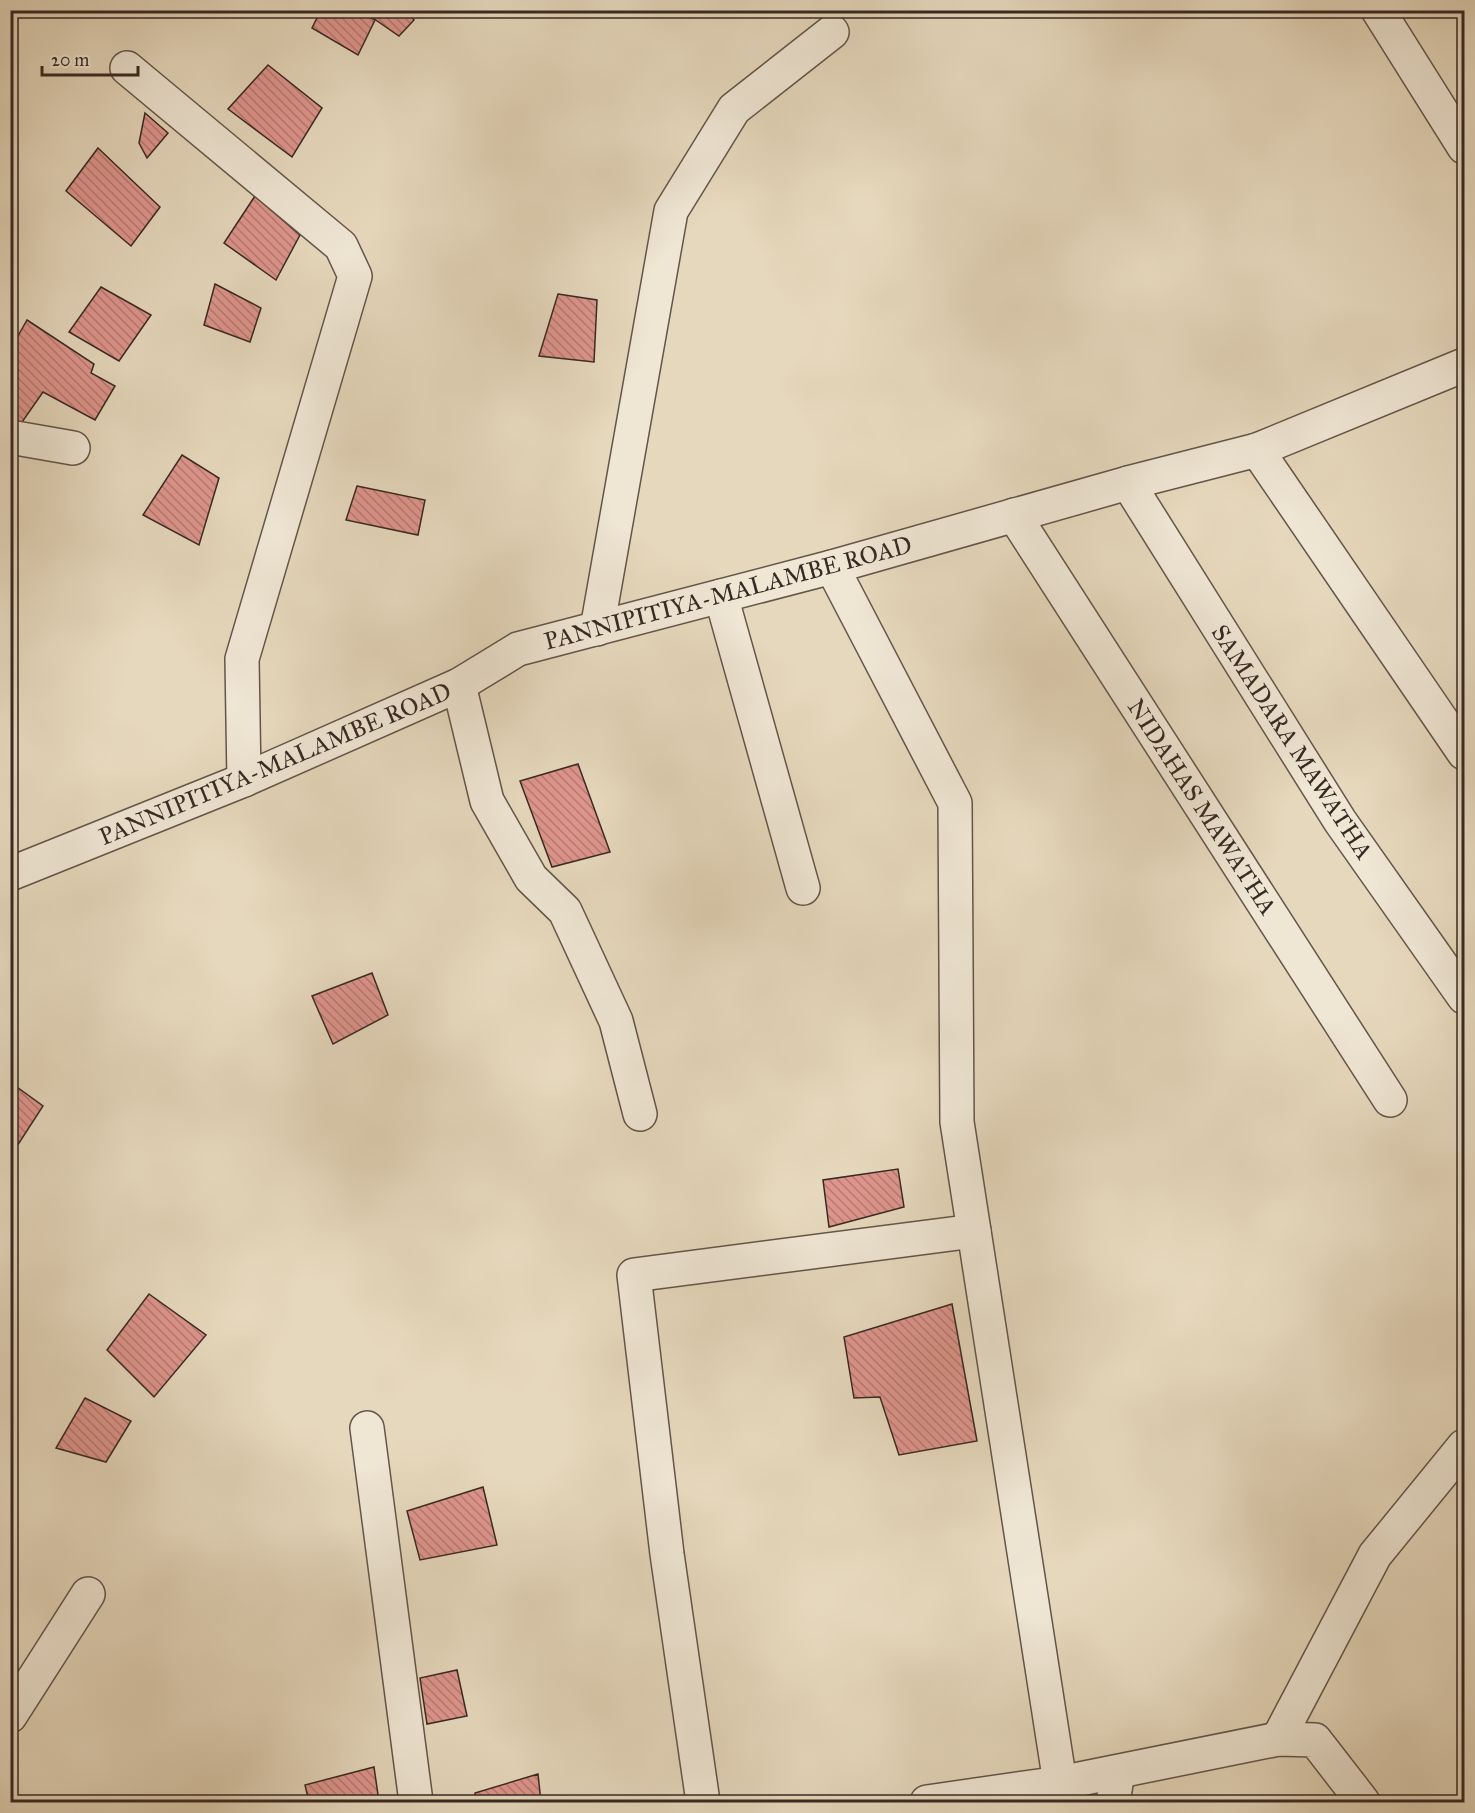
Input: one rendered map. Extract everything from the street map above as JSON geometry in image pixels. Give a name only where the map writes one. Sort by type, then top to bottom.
[{"type":"street","points":[[1378,10],[1464,147]]},
{"type":"street","points":[[597,629],[671,211],[734,109],[832,32]]},
{"type":"street","points":[[127,68],[341,246],[355,276],[242,659],[244,780]]},
{"type":"street","name":"PANNIPITIYA-MALAMBE ROAD","points":[[10,874],[244,780],[459,686],[518,649],[832,567],[1128,483],[1257,450],[1464,365]]},
{"type":"street","points":[[10,437],[73,448]]},
{"type":"street","points":[[1257,450],[1464,753]]},
{"type":"street","name":"SAMADARA MAWATHA","points":[[1128,483],[1340,821],[1464,997]]},
{"type":"street","name":"NIDAHAS MAWATHA","points":[[1014,515],[1390,1100]]},
{"type":"street","points":[[832,567],[955,802],[957,1122],[1060,1783]]},
{"type":"street","points":[[721,596],[803,888]]},
{"type":"street","points":[[459,686],[487,801],[531,878],[565,911],[616,1021],[640,1114]]},
{"type":"street","points":[[703,1803],[667,1554],[634,1275],[974,1231]]},
{"type":"street","points":[[367,1428],[416,1803]]},
{"type":"street","points":[[1278,1739],[1375,1555],[1464,1446]]},
{"type":"street","points":[[10,1716],[88,1594]]},
{"type":"street","points":[[927,1803],[1060,1783],[1115,1787],[1278,1739],[1315,1740],[1363,1803]]},
{"type":"building","points":[[321,10],[359,10],[375,20],[358,55],[312,28]]},
{"type":"building","points":[[371,10],[407,10],[414,20],[399,36],[367,14]]},
{"type":"building","points":[[268,65],[322,108],[292,157],[228,109]]},
{"type":"building","points":[[145,113],[168,133],[147,158],[139,143]]},
{"type":"building","points":[[98,148],[160,207],[131,246],[66,191]]},
{"type":"building","points":[[255,196],[300,235],[276,280],[224,243]]},
{"type":"building","points":[[215,284],[261,308],[250,342],[204,325]]},
{"type":"building","points":[[101,287],[151,315],[119,361],[69,332]]},
{"type":"building","points":[[558,294],[597,300],[594,362],[539,356]]},
{"type":"building","points":[[27,320],[94,364],[91,373],[115,386],[95,420],[43,392],[20,425],[10,418],[10,350]]},
{"type":"building","points":[[182,455],[219,478],[199,545],[143,515]]},
{"type":"building","points":[[357,486],[425,500],[418,535],[346,520]]},
{"type":"building","points":[[578,764],[610,852],[552,867],[520,781]]},
{"type":"building","points":[[372,973],[388,1015],[333,1044],[312,996]]},
{"type":"building","points":[[10,1082],[43,1106],[10,1157]]},
{"type":"building","points":[[898,1169],[904,1207],[829,1227],[823,1180]]},
{"type":"building","points":[[149,1294],[206,1335],[154,1397],[107,1350]]},
{"type":"building","points":[[952,1304],[977,1441],[899,1455],[880,1397],[854,1398],[844,1337]]},
{"type":"building","points":[[85,1398],[131,1421],[106,1462],[56,1448]]},
{"type":"building","points":[[483,1487],[497,1545],[420,1560],[407,1511]]},
{"type":"building","points":[[457,1670],[467,1716],[427,1724],[420,1678]]},
{"type":"building","points":[[374,1767],[379,1802],[309,1802],[305,1785]]},
{"type":"building","points":[[538,1774],[541,1802],[476,1802],[475,1793]]}]
